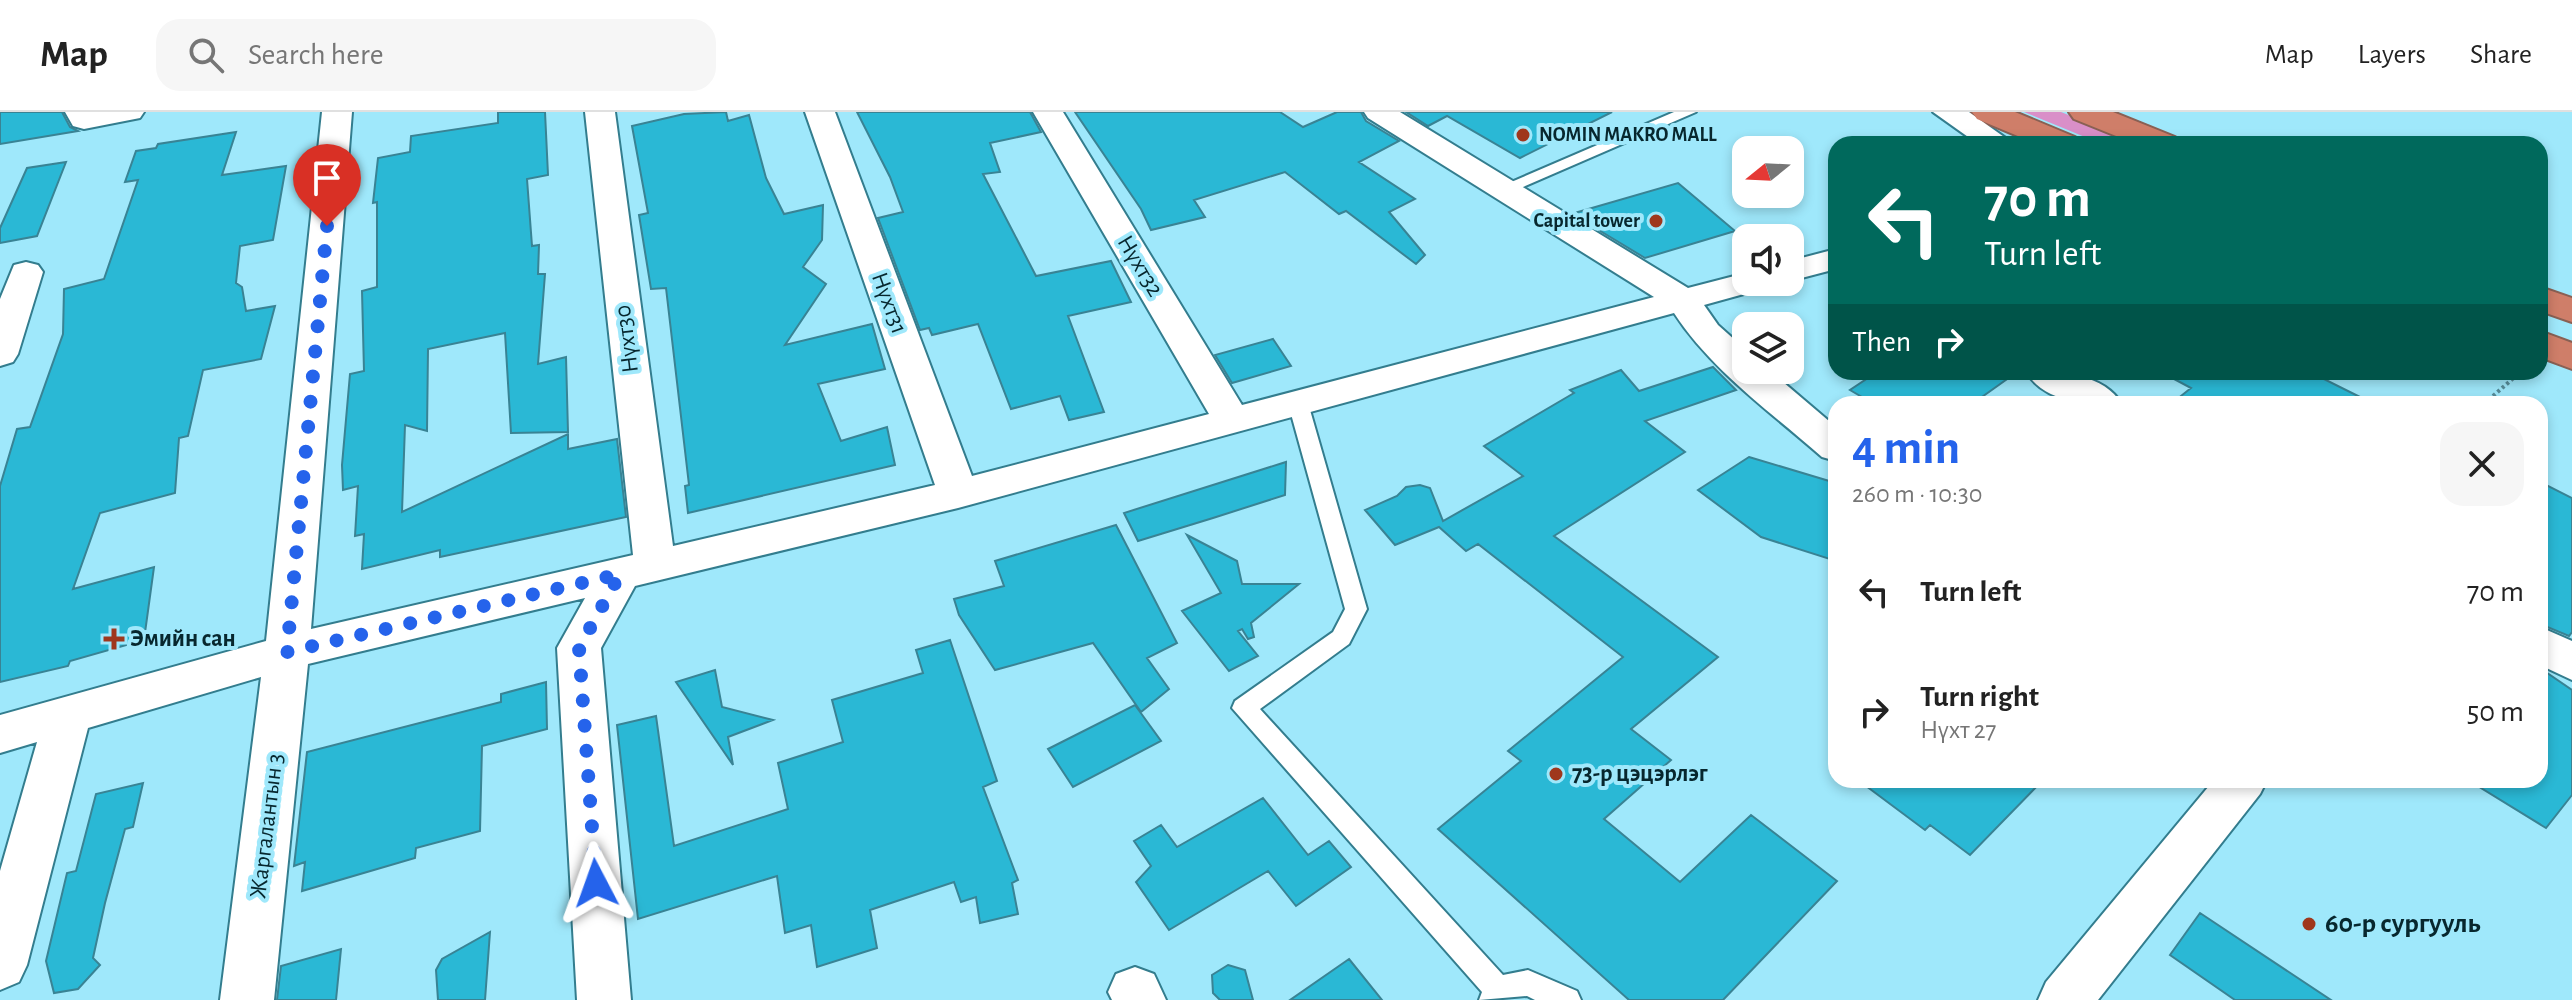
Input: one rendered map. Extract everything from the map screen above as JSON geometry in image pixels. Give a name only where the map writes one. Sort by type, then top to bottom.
[{"type":"highway","points":[[1988,112],[2045,136]]},
{"type":"highway","points":[[2090,113],[2145,136]]},
{"type":"highway","points":[[2548,301],[2572,311]]},
{"type":"highway","points":[[2548,346],[2572,357]]},
{"type":"street","points":[[80,112],[84,120],[129,112]]},
{"type":"street","name":"Жаргалантын 3","points":[[247,1000],[287,652],[337,112]]},
{"type":"street","name":"Нүхт30","points":[[600,112],[637,570]]},
{"type":"street","name":"Нүхт31","points":[[820,112],[958,494]]},
{"type":"street","name":"Нүхт32","points":[[1048,112],[1231,419]]},
{"type":"street","points":[[1379,112],[1683,300],[1705,333],[1732,357]]},
{"type":"street","points":[[1948,112],[1986,136]]},
{"type":"street","points":[[1804,267],[1828,261]]},
{"type":"street","points":[[0,354],[26,272]]},
{"type":"street","points":[[0,734],[287,652],[958,494],[1732,287]]},
{"type":"street","points":[[2059,380],[2088,396]]},
{"type":"street","points":[[1762,384],[1828,441]]},
{"type":"street","points":[[604,1000],[579,648],[637,570]]},
{"type":"street","points":[[2548,648],[2572,662]]},
{"type":"street","points":[[0,965],[68,714]]},
{"type":"street","points":[[2065,1000],[2237,788]]},
{"type":"lane","points":[[1503,189],[1688,112]]},
{"type":"lane","points":[[1298,403],[1356,609],[1341,638],[1244,708],[1496,994],[1528,983],[1567,1000]]},
{"type":"path","points":[[2493,396],[2511,380]]},
{"type":"shaded area","points":[[2024,112],[2061,112],[2120,136],[2082,136]]},
{"type":"building","points":[[0,112],[62,112],[70,127],[78,131],[0,144]]},
{"type":"building","points":[[498,112],[545,112],[548,175],[527,179],[532,246],[539,245],[538,274],[545,274],[538,364],[566,357],[568,432],[511,433],[505,333],[428,349],[427,431],[405,425],[402,512],[568,434],[568,449],[617,439],[626,517],[440,557],[440,550],[362,569],[364,534],[355,536],[358,486],[343,490],[342,465],[350,374],[364,371],[362,291],[377,287],[377,202],[373,203],[378,158],[410,152],[411,136],[498,123]]},
{"type":"building","points":[[726,112],[728,121],[749,115],[766,178],[784,214],[823,205],[822,240],[803,267],[826,284],[785,345],[872,324],[885,369],[818,384],[841,441],[887,427],[895,465],[688,513],[685,486],[689,485],[666,288],[651,289],[639,215],[648,213],[632,126],[684,114]]},
{"type":"building","points":[[857,112],[1030,112],[1041,132],[990,143],[1000,172],[983,174],[1036,276],[1111,261],[1131,302],[1068,316],[1104,412],[1069,420],[1060,396],[1011,409],[978,324],[932,335],[929,328],[920,330],[878,218],[903,212],[890,177]]},
{"type":"building","points":[[1075,112],[1280,112],[1303,127],[1337,112],[1361,112],[1366,121],[1399,141],[1359,162],[1415,199],[1389,212],[1425,255],[1416,264],[1346,211],[1339,214],[1285,172],[1194,200],[1205,217],[1151,230],[1141,209]]},
{"type":"building","name":"NOMIN MAKRO MALL","points":[[1406,112],[1612,112],[1520,158],[1447,116],[1428,126]]},
{"type":"building","points":[[236,132],[222,175],[286,166],[273,240],[240,246],[236,283],[242,287],[246,311],[275,306],[261,359],[203,370],[188,436],[179,438],[175,493],[100,513],[73,589],[154,567],[144,640],[70,661],[68,666],[0,682],[0,486],[17,429],[30,427],[63,334],[64,289],[104,279],[138,180],[125,182],[136,151],[156,148],[158,144]]},
{"type":"building","points":[[66,162],[37,236],[0,243],[0,228],[27,168]]},
{"type":"building","name":"Capital tower","points":[[1678,183],[1732,228],[1732,232],[1645,258],[1597,229],[1578,212]]},
{"type":"building","points":[[1273,339],[1291,366],[1232,383],[1215,355]]},
{"type":"building","points":[[1713,367],[1736,390],[1645,421],[1685,452],[1554,536],[1718,657],[1631,729],[1671,760],[1604,819],[1680,882],[1751,815],[1837,881],[1723,1000],[1629,1000],[1438,829],[1521,761],[1508,751],[1623,657],[1478,544],[1466,551],[1439,527],[1395,545],[1365,510],[1397,496],[1406,487],[1420,485],[1430,488],[1443,521],[1523,476],[1484,446],[1574,393],[1570,390],[1621,370],[1639,391]]},
{"type":"building","points":[[1865,380],[2006,380],[1983,396],[1860,396],[1850,390]]},
{"type":"building","points":[[2176,380],[2326,380],[2358,396],[2181,396],[2191,388]]},
{"type":"building","points":[[1749,457],[1828,481],[1828,558],[1761,537],[1698,490]]},
{"type":"building","points":[[1286,462],[1285,495],[1213,518],[1138,541],[1124,513]]},
{"type":"building","points":[[2548,486],[2572,498],[2572,632],[2569,636],[2548,627]]},
{"type":"building","points":[[1116,525],[1177,643],[1147,658],[1169,689],[1141,712],[1093,643],[995,670],[959,615],[954,599],[1004,586],[995,561]]},
{"type":"building","points":[[1187,535],[1237,561],[1242,584],[1299,584],[1251,623],[1254,637],[1248,639],[1242,629],[1238,631],[1258,656],[1229,671],[1182,611],[1221,593]]},
{"type":"building","points":[[950,640],[997,781],[983,787],[1018,880],[1012,883],[1018,914],[980,923],[976,897],[961,902],[954,882],[870,910],[877,948],[817,967],[811,925],[785,933],[777,876],[638,919],[617,725],[656,716],[674,846],[788,809],[778,763],[843,742],[832,700],[923,673],[916,650]]},
{"type":"building","points":[[715,670],[722,707],[773,720],[728,737],[733,765],[676,682]]},
{"type":"building","points":[[2548,674],[2572,690],[2572,795],[2546,828],[2481,788],[2548,788]]},
{"type":"building","points":[[546,682],[547,729],[482,746],[480,831],[416,848],[415,858],[302,891],[305,862],[294,866],[307,752],[501,702],[501,694]]},
{"type":"building","points":[[1135,705],[1161,741],[1073,787],[1048,749]]},
{"type":"building","points":[[143,783],[133,827],[125,829],[105,903],[93,958],[100,965],[78,989],[54,993],[46,961],[67,873],[76,871],[96,794]]},
{"type":"building","points":[[1869,788],[2035,788],[1970,855],[1930,825],[1925,830]]},
{"type":"building","points":[[1263,798],[1308,855],[1329,841],[1351,867],[1296,906],[1268,871],[1169,930],[1136,882],[1151,866],[1134,841],[1161,825],[1177,847]]},
{"type":"building","points":[[2200,913],[2331,1000],[2235,1000],[2170,955]]},
{"type":"building","points":[[490,932],[485,1000],[438,1000],[436,970],[442,959]]},
{"type":"building","points":[[341,949],[336,1000],[277,1000],[281,966]]},
{"type":"building","points":[[1349,959],[1382,1000],[1290,1000]]},
{"type":"building","points":[[1228,965],[1245,970],[1253,1000],[1220,1000],[1213,993],[1212,975]]},
{"type":"place","name":"NOMIN MAKRO MALL","points":[[1523,135]]},
{"type":"place","name":"Capital tower","points":[[1656,221]]},
{"type":"place","name":"Эмийн сан","points":[[114,639]]},
{"type":"place","name":"73-р цэцэрлэг","points":[[1556,774]]},
{"type":"place","name":"60-р сургууль","points":[[2309,924]]},
{"type":"route","points":[[327,226],[287,652],[620,574],[579,648],[596,883]]}]
